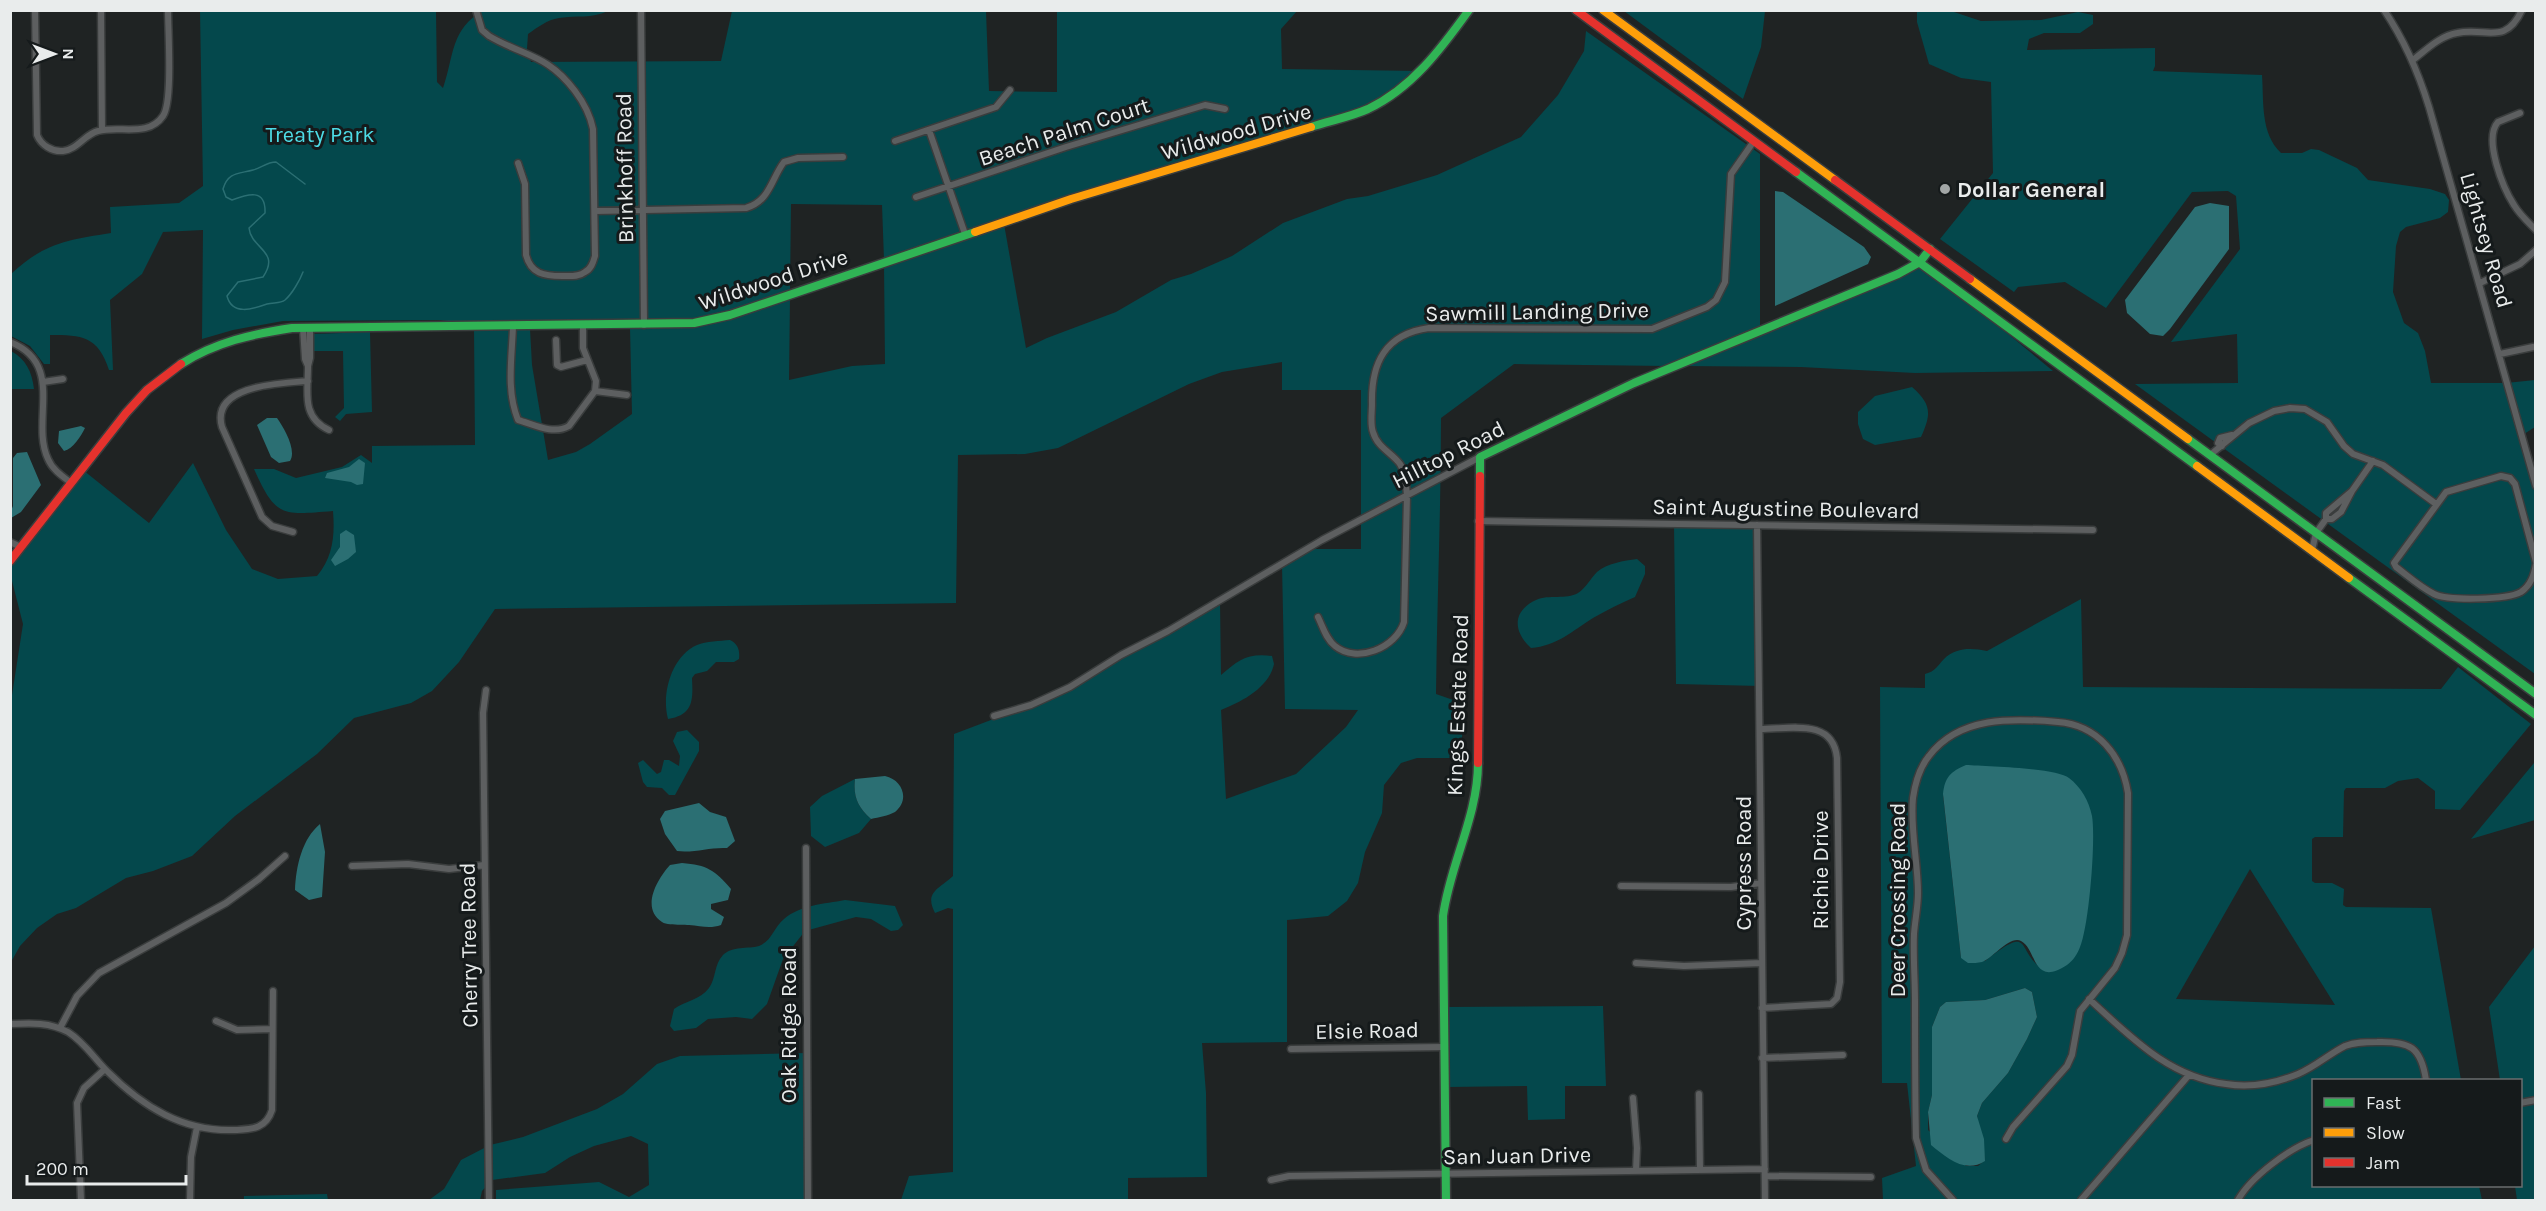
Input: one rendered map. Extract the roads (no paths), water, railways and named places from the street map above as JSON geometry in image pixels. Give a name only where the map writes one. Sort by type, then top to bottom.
[{"type":"main road","name":"Wildwood Drive","points":[[10,561],[124,412],[176,366],[209,348],[246,335],[274,330],[644,325],[694,323],[730,315],[1071,199],[1366,110],[1395,93],[1424,70],[1469,10]]},
{"type":"main road","points":[[1576,10],[2535,715]]},
{"type":"main road","points":[[1603,10],[2535,694]]},
{"type":"main road","name":"Hilltop Road","points":[[1480,457],[1549,421],[1605,396],[1898,274],[1920,262],[1930,249]]},
{"type":"main road","name":"Kings Estate Road","points":[[1446,1200],[1444,903],[1453,862],[1475,799],[1478,774],[1480,457]]},
{"type":"street","points":[[35,10],[36,119],[39,140],[49,148],[62,151],[71,149],[90,134],[102,130],[147,129],[157,123],[166,112],[168,10]]},
{"type":"street","points":[[101,10],[102,130]]},
{"type":"street","points":[[476,10],[482,30],[489,36],[533,55],[555,68],[586,106],[593,129],[595,256],[592,266],[585,273],[576,276],[540,274],[532,269],[526,255],[525,184],[518,163]]},
{"type":"street","name":"Brinkhoff Road","points":[[641,10],[644,325]]},
{"type":"street","name":"Lightsey Road","points":[[2384,10],[2414,60],[2447,166],[2535,486]]},
{"type":"street","points":[[2414,60],[2437,41],[2448,36],[2458,33],[2506,30],[2513,27],[2522,10]]},
{"type":"street","points":[[895,141],[996,107],[1010,90]]},
{"type":"street","name":"Beach Palm Court","points":[[916,197],[1066,147],[1205,105],[1225,109]]},
{"type":"street","points":[[2520,113],[2498,122],[2491,140],[2509,196],[2519,213],[2535,230]]},
{"type":"street","points":[[928,130],[965,234]]},
{"type":"street","name":"Sawmill Landing Drive","points":[[1318,617],[1330,642],[1342,651],[1355,654],[1369,653],[1390,642],[1402,630],[1406,616],[1407,496],[1401,466],[1378,442],[1373,432],[1372,384],[1379,360],[1385,350],[1407,333],[1429,328],[1652,329],[1707,307],[1716,300],[1725,282],[1731,174],[1754,141]]},
{"type":"street","points":[[595,211],[746,208],[760,202],[766,196],[784,162],[798,158],[843,158]]},
{"type":"street","points":[[2480,283],[2520,264],[2535,250]]},
{"type":"street","points":[[513,326],[510,382],[513,407],[518,420],[548,430],[564,429],[569,426],[596,391],[596,381],[583,348],[583,326]]},
{"type":"street","points":[[307,328],[311,415],[318,424],[329,430]]},
{"type":"street","points":[[556,340],[556,365],[561,368],[587,360]]},
{"type":"street","points":[[10,342],[31,356],[39,368],[43,382],[45,453],[52,467],[70,482]]},
{"type":"street","points":[[2500,354],[2533,346]]},
{"type":"street","points":[[43,382],[63,379]]},
{"type":"street","points":[[293,532],[272,526],[262,517],[222,427],[220,416],[225,402],[237,394],[275,384],[308,381]]},
{"type":"street","points":[[596,391],[627,395]]},
{"type":"street","points":[[2210,455],[2249,423],[2274,411],[2290,408],[2305,409],[2327,422],[2344,446],[2353,454],[2383,465],[2436,504]]},
{"type":"street","name":"Hilltop Road","points":[[994,716],[1031,705],[1070,687],[1121,655],[1168,631],[1322,540],[1480,457]]},
{"type":"street","points":[[2326,519],[2332,519],[2341,512],[2373,461]]},
{"type":"street","points":[[2501,476],[2510,478],[2515,484],[2535,563],[2534,576],[2529,584],[2521,592],[2506,597],[2445,597],[2435,595],[2396,567],[2394,563],[2436,504],[2446,492],[2457,487],[2501,476]]},
{"type":"street","points":[[2312,550],[2316,533],[2326,519],[2326,513],[2352,492]]},
{"type":"street","name":"Saint Augustine Boulevard","points":[[1478,521],[2094,530]]},
{"type":"street","name":"Cypress Road","points":[[1756,525],[1765,1200]]},
{"type":"street","points":[[10,542],[21,547]]},
{"type":"street","name":"Cherry Tree Road","points":[[486,690],[483,713],[489,1200]]},
{"type":"street","name":"Deer Crossing Road","points":[[1953,1200],[1926,1170],[1919,1154],[1916,1138],[1914,934],[1918,891],[1913,798],[1917,781],[1928,757],[1938,745],[1954,733],[1979,723],[2051,721],[2072,724],[2094,734],[2103,741],[2120,765],[2128,793],[2127,935],[2115,968],[2089,999],[2078,1017],[2072,1055],[2067,1066],[2013,1127],[2006,1139]]},
{"type":"street","name":"Richie Drive","points":[[1760,729],[1819,730],[1835,743],[1840,982],[1837,998],[1831,1004],[1762,1008]]},
{"type":"street","name":"Oak Ridge Road","points":[[806,848],[808,1200]]},
{"type":"street","points":[[60,1028],[77,996],[99,973],[226,903],[285,856]]},
{"type":"street","points":[[352,866],[408,864],[449,868],[484,865]]},
{"type":"street","points":[[1621,886],[1731,887],[1761,883]]},
{"type":"street","points":[[1636,963],[1684,966],[1762,963]]},
{"type":"street","points":[[10,1024],[40,1023],[60,1028],[76,1038],[105,1069],[146,1105],[172,1119],[197,1127],[218,1130],[253,1129],[268,1120],[272,1107],[273,991]]},
{"type":"street","points":[[2089,999],[2160,1060],[2189,1075],[2228,1085],[2264,1084],[2298,1074],[2352,1044],[2395,1041],[2408,1045],[2416,1051],[2423,1064],[2426,1079]]},
{"type":"street","points":[[216,1021],[237,1030],[272,1029]]},
{"type":"street","name":"Elsie Road","points":[[1291,1049],[1444,1047]]},
{"type":"street","points":[[1762,1058],[1843,1055]]},
{"type":"street","points":[[81,1200],[77,1103],[84,1088],[105,1069]]},
{"type":"street","points":[[2081,1200],[2189,1075]]},
{"type":"street","points":[[1700,1094],[1700,1170]]},
{"type":"street","points":[[1633,1098],[1637,1148],[1635,1171]]},
{"type":"street","points":[[190,1200],[191,1157],[197,1127]]},
{"type":"street","points":[[2238,1200],[2257,1178],[2292,1151],[2312,1141]]},
{"type":"street","name":"San Juan Drive","points":[[1271,1180],[1288,1176],[1700,1170],[1871,1177]]},
{"type":"waterway","points":[[303,272],[293,291],[283,301],[250,309],[238,309],[233,306],[227,296],[238,282],[263,277],[268,268],[267,256],[251,235],[249,228],[265,213],[265,205],[263,200],[255,195],[232,200],[226,197],[223,189],[228,179],[234,175],[276,162],[305,184]]},
{"type":"place","name":"Dollar General","points":[[1945,189]]},
{"type":"park label","name":"Treaty Park","points":[[320,134]]}]
